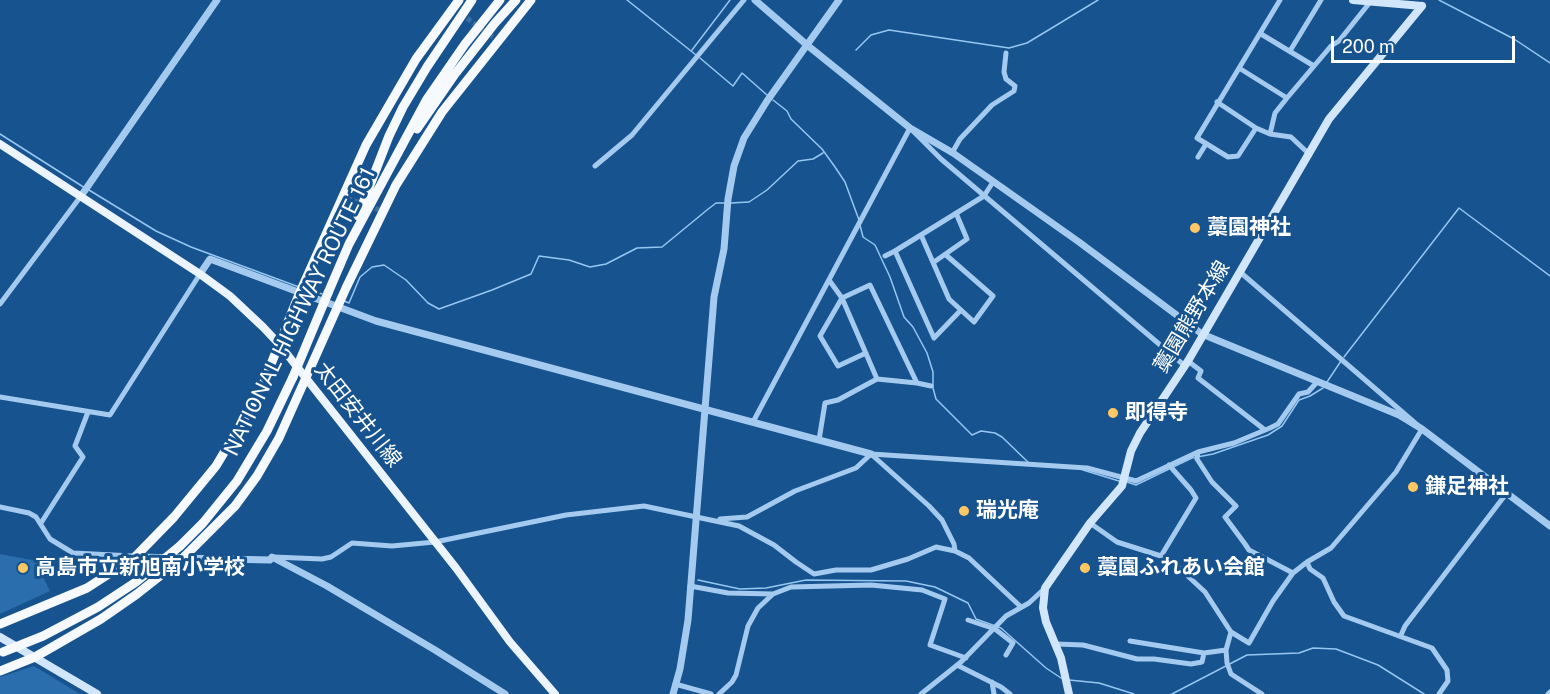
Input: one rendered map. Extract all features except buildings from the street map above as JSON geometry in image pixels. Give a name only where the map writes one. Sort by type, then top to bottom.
[{"type":"highway","points":[[0,624],[87,588],[135,556],[174,517],[216,466],[259,394],[300,292],[345,197],[366,145],[416,59],[457,11],[459,0]]},
{"type":"highway","points":[[349,244],[356,219],[393,126],[426,67],[472,0]]},
{"type":"highway","name":"NATIONAL HIGHWAY ROUTE 161","points":[[2,653],[43,636],[98,607],[136,582],[203,524],[237,481],[267,431],[293,377],[349,244],[427,99],[465,44],[500,0]]},
{"type":"highway","points":[[394,161],[455,74],[516,0]]},
{"type":"highway","points":[[0,671],[35,657],[101,619],[137,594],[184,557],[235,506],[257,476],[279,438],[337,306],[387,202],[421,143],[495,39],[531,0]]},
{"type":"main road","name":"藁園熊野本線","points":[[1353,0],[1424,3]]},
{"type":"main road","name":"藁園熊野本線","points":[[1046,588],[1090,523],[1124,481],[1131,451],[1140,433],[1186,363],[1308,153],[1339,105],[1424,3]]},
{"type":"main road","name":"太田安井川線","points":[[0,144],[85,191],[230,296],[279,344],[456,568],[510,642],[555,694]]},
{"type":"main road","points":[[1046,588],[1043,608],[1067,680],[1069,694]]},
{"type":"main road","points":[[0,637],[97,694]]},
{"type":"street","points":[[0,304],[85,191],[217,0]]},
{"type":"street","points":[[595,166],[632,135],[744,0]]},
{"type":"street","points":[[755,0],[910,128],[941,159],[984,196],[1186,363],[1201,371],[1198,378],[1265,430]]},
{"type":"street","points":[[673,694],[688,620],[714,297],[724,249],[728,199],[734,166],[744,138],[767,100],[839,0]]},
{"type":"street","points":[[1256,128],[1238,156],[1228,158],[1197,138],[1280,0]]},
{"type":"street","points":[[1290,51],[1321,0]]},
{"type":"street","points":[[1270,134],[1275,113],[1371,1]]},
{"type":"street","points":[[1261,34],[1314,66]]},
{"type":"street","points":[[952,153],[960,139],[992,105],[1014,91],[1015,86],[1006,79],[1004,72],[1006,53]]},
{"type":"street","points":[[1239,68],[1287,98]]},
{"type":"street","points":[[1217,102],[1256,128],[1270,134],[1291,137],[1308,153]]},
{"type":"street","points":[[910,128],[952,153],[1079,242],[1202,334],[1399,415],[1422,429]]},
{"type":"street","points":[[753,422],[910,128]]},
{"type":"street","points":[[1198,156],[1206,144]]},
{"type":"street","points":[[885,256],[984,196],[993,182]]},
{"type":"street","points":[[934,262],[967,239],[956,213]]},
{"type":"street","points":[[921,235],[949,300],[974,322],[993,296],[946,255]]},
{"type":"street","points":[[895,251],[934,338],[961,310]]},
{"type":"street","points":[[0,397],[110,415],[210,259],[376,321],[871,454],[1087,468],[1124,481],[1136,481],[1278,424],[1292,401],[1299,394],[1312,389],[1318,381]]},
{"type":"street","points":[[1239,272],[1422,429],[1550,526]]},
{"type":"street","points":[[829,279],[842,298],[877,379]]},
{"type":"street","points":[[866,353],[838,366],[820,336],[842,298],[870,285],[917,382]]},
{"type":"street","points":[[819,440],[825,403],[838,400],[877,379],[917,382],[931,386]]},
{"type":"street","points":[[41,523],[83,457],[75,447],[88,412]]},
{"type":"street","points":[[1248,651],[1249,644],[1273,601],[1293,573],[1331,548],[1396,472],[1422,429]]},
{"type":"street","points":[[715,520],[747,518],[795,491],[856,468],[871,454]]},
{"type":"street","points":[[871,454],[942,520],[955,551]]},
{"type":"street","points":[[1197,456],[1212,482],[1236,506],[1226,517],[1245,544],[1250,550],[1293,573]]},
{"type":"street","points":[[1161,556],[1196,498],[1171,467]]},
{"type":"street","points":[[1401,635],[1405,626],[1506,494]]},
{"type":"street","points":[[0,507],[29,513],[41,523],[50,539],[73,553],[322,560],[331,557],[352,543],[392,546],[435,542],[566,514],[644,506],[739,526],[758,536],[815,575],[817,585]]},
{"type":"street","points":[[1090,523],[1117,542],[1161,556],[1192,578],[1205,592],[1232,632],[1249,644]]},
{"type":"street","points":[[815,575],[836,570],[871,570],[908,559],[936,547],[955,551],[969,558],[1021,608]]},
{"type":"street","points":[[272,557],[327,586],[505,694]]},
{"type":"street","points":[[1307,562],[1310,569],[1323,578],[1334,602],[1344,616],[1432,648],[1447,670],[1448,681],[1440,694]]},
{"type":"street","points":[[719,694],[736,675],[748,626],[758,608],[773,594],[791,587],[871,585],[922,590],[945,599],[930,645],[966,658]]},
{"type":"street","points":[[690,586],[728,592],[773,594]]},
{"type":"street","points":[[921,694],[966,658],[1006,616],[1029,603],[1046,588]]},
{"type":"street","points":[[968,620],[995,629],[1013,643],[1006,655]]},
{"type":"street","points":[[1232,632],[1226,650],[1231,674],[1262,694]]},
{"type":"street","points":[[1130,641],[1204,653],[1226,650]]},
{"type":"street","points":[[1056,644],[1083,645],[1137,659],[1191,664],[1202,662],[1204,653]]},
{"type":"street","points":[[1154,659],[1156,647]]},
{"type":"street","points":[[957,665],[1002,687],[1010,694]]},
{"type":"street","points":[[992,682],[994,694]]},
{"type":"street","points":[[675,684],[711,694]]},
{"type":"shaded area","points":[[0,554],[42,562],[42,575],[50,591],[0,614]]},
{"type":"shaded area","points":[[34,666],[80,694],[0,694],[0,677]]},
{"type":"waterway","points":[[627,0],[696,55]]},
{"type":"waterway","points":[[692,50],[730,0]]},
{"type":"waterway","points":[[856,50],[871,35],[889,30],[1009,48],[1027,43],[1098,0]]},
{"type":"waterway","points":[[1439,0],[1514,39],[1550,63]]},
{"type":"waterway","points":[[700,58],[733,86],[742,73],[767,95]]},
{"type":"waterway","points":[[773,100],[787,111],[791,119],[822,149],[835,167],[845,182],[859,220]]},
{"type":"waterway","points":[[0,134],[85,188]]},
{"type":"waterway","points":[[731,203],[749,202],[767,190],[798,161],[813,159],[823,153]]},
{"type":"waterway","points":[[89,190],[156,231],[191,247],[299,287]]},
{"type":"waterway","points":[[344,301],[349,303],[360,277],[372,267],[384,265],[406,280],[428,303],[439,309],[531,274],[539,256],[569,260],[590,267],[606,264],[637,248],[662,247],[716,203],[726,203]]},
{"type":"waterway","points":[[1344,357],[1459,208],[1550,276]]},
{"type":"waterway","points":[[860,225],[863,237],[875,245],[890,277],[904,317],[913,327],[927,353],[933,372],[936,399],[972,435],[981,431],[995,433],[1029,463]]},
{"type":"waterway","points":[[307,289],[322,294]]},
{"type":"waterway","points":[[1327,382],[1341,361]]},
{"type":"waterway","points":[[1173,467],[1192,458],[1213,454],[1268,435],[1282,426],[1299,400],[1323,388]]},
{"type":"waterway","points":[[1127,482],[1136,485],[1169,469]]},
{"type":"waterway","points":[[1083,470],[1119,481]]},
{"type":"waterway","points":[[698,580],[740,589],[766,588],[806,580],[906,581],[935,587],[968,603],[976,619],[1001,628],[1046,668],[1061,678]]},
{"type":"waterway","points":[[1172,694],[1247,655],[1299,653],[1313,648],[1336,649],[1378,665],[1424,694]]},
{"type":"waterway","points":[[1069,680],[1099,683],[1134,694]]},
{"type":"tunnel","points":[[461,14],[493,37]]},
{"type":"tunnel","points":[[347,198],[382,211]]},
{"type":"place","name":"藁園神社","points":[[1195,228]]},
{"type":"place","name":"即得寺","points":[[1113,413]]},
{"type":"place","name":"鎌足神社","points":[[1413,487]]},
{"type":"place","name":"瑞光庵","points":[[964,511]]},
{"type":"place","name":"高島市立新旭南小学校","points":[[23,568]]},
{"type":"place","name":"藁園ふれあい会館","points":[[1085,568]]}]
